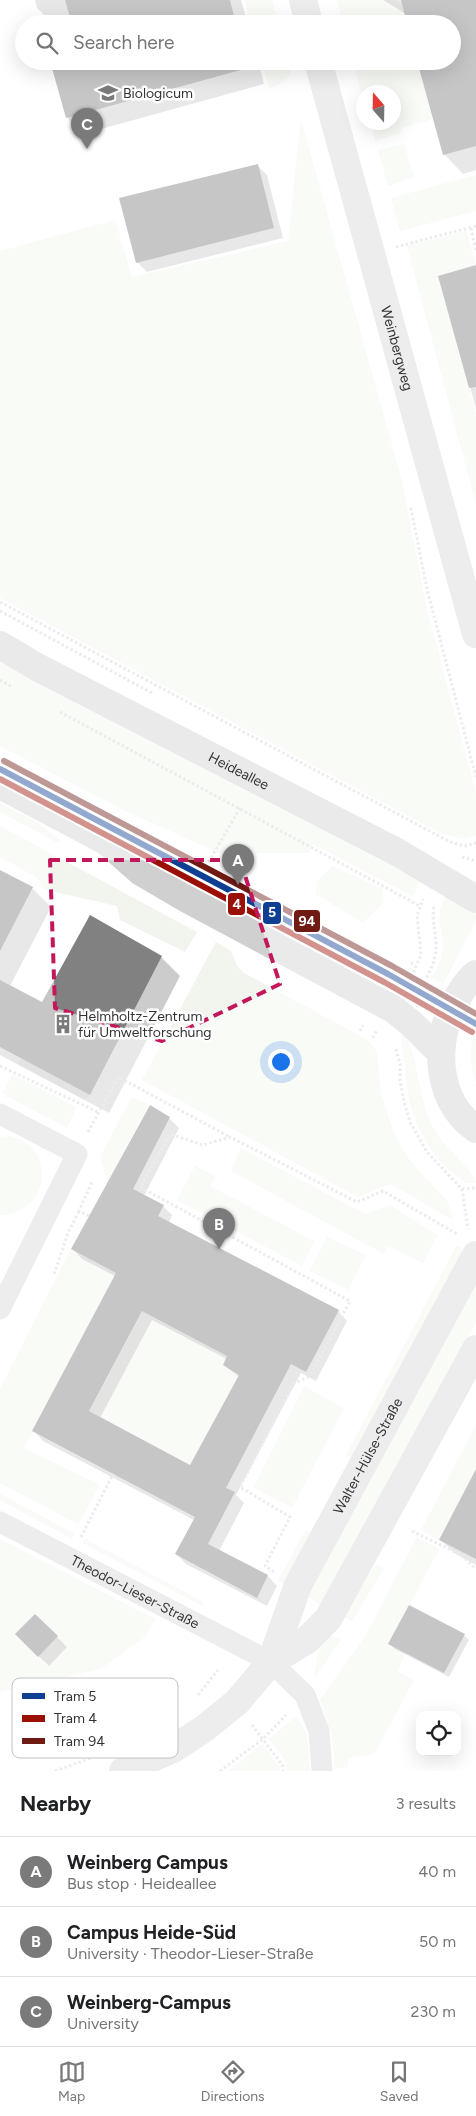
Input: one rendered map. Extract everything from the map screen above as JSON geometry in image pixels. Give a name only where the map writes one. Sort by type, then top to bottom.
[{"type":"main road","name":"Heideallee","points":[[0,645],[46,672],[397,852],[476,899]]},
{"type":"main road","points":[[0,785],[106,841],[140,872],[397,1023],[441,1053]]},
{"type":"main road","points":[[474,973],[452,1010],[445,1029],[441,1053],[446,1089],[459,1114],[474,1131]]},
{"type":"street","points":[[303,0],[307,15]]},
{"type":"street","name":"Weinbergweg","points":[[320,70],[476,634]]},
{"type":"street","points":[[0,1114],[77,1154],[0,1309]]},
{"type":"street","name":"Walter-Hülse-Straße","points":[[270,1662],[298,1586],[472,1244]]},
{"type":"street","name":"Walter-Hülse-Straße","points":[[178,1745],[205,1728],[236,1702],[270,1662],[308,1640],[328,1619],[476,1349]]},
{"type":"street","name":"Theodor-Lieser-Straße","points":[[0,1522],[270,1662],[305,1695]]},
{"type":"street","points":[[305,1695],[319,1731],[322,1771]]},
{"type":"street","name":"Walter-Hülse-Straße","points":[[117,1761],[130,1758]]},
{"type":"path","points":[[396,247],[476,226]]},
{"type":"path","points":[[471,228],[476,251]]},
{"type":"path","points":[[410,502],[415,538],[427,589],[476,776]]},
{"type":"path","points":[[0,602],[450,842],[465,846],[476,843]]},
{"type":"path","points":[[0,680],[17,690]]},
{"type":"path","points":[[51,708],[420,906],[417,916],[421,955],[397,1023],[400,1081],[410,1122],[427,1152],[462,1189],[472,1244]]},
{"type":"path","points":[[187,899],[213,859],[240,808]]},
{"type":"path","points":[[373,1038],[377,1031],[397,1023],[435,961],[436,940],[432,914],[435,903],[447,881]]},
{"type":"path","points":[[411,963],[416,965]]},
{"type":"path","points":[[355,1019],[377,1031]]},
{"type":"path","points":[[377,1031],[397,1023]]},
{"type":"path","points":[[0,1066],[98,1112],[118,1077],[357,1202],[383,1191],[456,1234]]},
{"type":"path","points":[[230,1137],[202,1145],[170,1134],[140,1187],[350,1301],[310,1376],[293,1384],[240,1487],[290,1517],[265,1566],[298,1586]]},
{"type":"path","points":[[462,1189],[476,1188]]},
{"type":"path","points":[[54,1274],[68,1234],[79,1211]]},
{"type":"path","points":[[70,1558],[113,1474]]},
{"type":"path","points":[[412,1530],[461,1555],[476,1569]]},
{"type":"path","points":[[193,1699],[218,1670]]},
{"type":"path","points":[[220,1771],[263,1739],[305,1695]]},
{"type":"path","points":[[246,1718],[283,1766],[284,1771]]},
{"type":"path","points":[[55,1771],[117,1761]]},
{"type":"highlighted area","points":[[50,860],[240,860],[280,984],[162,1041],[55,1008]]},
{"type":"shaded area","points":[[245,0],[272,0],[276,15],[249,15]]},
{"type":"shaded area","points":[[337,0],[394,0],[402,4],[405,15],[341,15]]},
{"type":"shaded area","points":[[264,70],[290,70],[289,76],[283,82],[269,88]]},
{"type":"shaded area","points":[[355,70],[419,70],[433,119],[402,128],[403,132],[375,141],[372,130],[401,130],[401,85],[359,85]]},
{"type":"shaded area","points":[[301,120],[401,477],[427,610],[476,794],[476,836],[462,839],[442,834],[0,598],[0,251],[115,220],[132,277],[288,241]]},
{"type":"shaded area","points":[[404,144],[414,177],[388,186],[378,150]]},
{"type":"shaded area","points":[[476,175],[476,211],[400,231],[391,198]]},
{"type":"shaded area","points":[[466,231],[476,265],[439,276],[476,414],[476,504],[407,246]]},
{"type":"shaded area","points":[[0,654],[422,878],[413,897],[313,844],[308,853],[219,853],[123,810],[0,746]]},
{"type":"shaded area","points":[[0,803],[35,821],[60,840],[58,843],[0,812]]},
{"type":"shaded area","points":[[0,826],[197,932],[185,952],[120,920],[117,906],[42,889],[38,878],[0,857]]},
{"type":"shaded area","points":[[332,866],[382,889],[384,902],[363,923],[316,894],[317,881]]},
{"type":"shaded area","points":[[447,894],[476,909],[476,921],[443,984],[431,978],[442,956],[443,940],[440,912]]},
{"type":"shaded area","points":[[216,942],[231,951],[237,966],[244,973],[368,1040],[377,1052],[381,1093],[393,1131],[403,1150],[416,1168],[448,1202],[453,1220],[390,1184],[358,1197],[142,1080]]},
{"type":"shaded area","points":[[476,1027],[476,1083],[471,1055]]},
{"type":"shaded area","points":[[403,1030],[413,1054],[428,1117],[438,1136],[469,1171],[476,1183],[466,1183],[447,1168],[436,1156],[421,1133],[408,1095],[402,1045]]},
{"type":"shaded area","points":[[21,1058],[90,1095],[84,1100],[18,1064]]},
{"type":"shaded area","points":[[12,1074],[76,1107],[67,1128],[3,1094]]},
{"type":"shaded area","points":[[132,1097],[148,1105],[108,1183],[100,1157]]},
{"type":"shaded area","points":[[9,1136],[25,1142],[35,1152],[41,1165],[42,1179],[38,1192],[29,1204],[17,1212],[0,1215],[0,1137]]},
{"type":"shaded area","points":[[241,1148],[365,1214],[390,1205],[437,1235],[423,1263],[388,1246],[384,1254],[231,1171]]},
{"type":"shaded area","points":[[195,1166],[215,1176],[210,1186],[314,1241],[302,1266],[177,1200]]},
{"type":"shaded area","points":[[327,1237],[366,1255],[348,1290],[310,1271]]},
{"type":"shaded area","points":[[460,1246],[462,1252],[355,1458],[346,1455],[456,1247]]},
{"type":"shaded area","points":[[71,1249],[116,1273],[24,1448],[100,1485],[78,1524],[0,1483],[0,1389]]},
{"type":"shaded area","points":[[476,1275],[476,1322],[347,1571],[323,1607],[307,1596]]},
{"type":"shaded area","points":[[143,1311],[227,1356],[223,1365],[239,1375],[190,1465],[90,1411]]},
{"type":"shaded area","points":[[304,1386],[344,1408],[292,1508],[254,1487]]},
{"type":"shaded area","points":[[476,1425],[476,1469],[439,1540],[421,1530]]},
{"type":"shaded area","points":[[0,1494],[75,1534],[72,1539],[0,1500]]},
{"type":"shaded area","points":[[306,1529],[315,1534],[288,1586],[278,1581]]},
{"type":"shaded area","points":[[417,1537],[439,1549],[389,1644],[406,1653],[397,1671],[414,1680],[374,1754],[349,1758],[347,1767],[335,1769],[332,1736],[320,1700],[366,1635]]},
{"type":"shaded area","points":[[0,1539],[155,1619],[145,1637],[100,1669],[61,1678],[12,1678],[12,1689],[0,1692]]},
{"type":"shaded area","points":[[85,1539],[202,1601],[204,1607],[83,1543]]},
{"type":"shaded area","points":[[376,1564],[384,1568],[352,1621],[342,1617]]},
{"type":"shaded area","points":[[327,1634],[341,1640],[314,1679],[318,1650]]},
{"type":"shaded area","points":[[296,1716],[307,1734],[310,1771],[287,1771],[286,1761],[269,1739]]},
{"type":"shaded area","points":[[262,1744],[280,1767],[280,1771],[228,1771]]},
{"type":"building","points":[[65,0],[230,0],[234,15],[69,15]]},
{"type":"building","points":[[401,0],[476,0],[476,146],[443,155],[419,70],[461,70],[461,15],[405,15]]},
{"type":"building","name":"Biologicum","points":[[53,70],[241,70],[66,118]]},
{"type":"building","points":[[258,164],[274,228],[136,263],[119,198]]},
{"type":"building","points":[[476,265],[476,387],[469,388],[438,276]]},
{"type":"building","points":[[0,870],[33,887],[0,951]]},
{"type":"building","name":"Helmholtz-Zentrum für Umweltforschung","points":[[90,915],[162,956],[90,1095],[0,1047],[0,980],[42,1002]]},
{"type":"building","points":[[150,1105],[170,1117],[133,1189],[164,1205],[158,1216],[339,1310],[306,1372],[291,1364],[226,1488],[235,1492],[208,1544],[268,1575],[257,1598],[175,1554],[195,1517],[32,1431],[116,1273],[71,1249]],"holes":[[[142,1311],[227,1356],[223,1365],[239,1375],[190,1465],[89,1411]]]},
{"type":"building","points":[[476,1469],[476,1559],[439,1540]]},
{"type":"building","points":[[409,1605],[465,1634],[444,1673],[388,1644]]},
{"type":"building","points":[[35,1614],[58,1636],[38,1657],[15,1634]]},
{"type":"tram line","name":"94","points":[[4,761],[392,966],[476,1014]]},
{"type":"tram line","name":"5","points":[[0,769],[388,974],[476,1024]]},
{"type":"tram line","name":"4","points":[[0,779],[384,982],[472,1032]]},
{"type":"place","name":"Biologicum","points":[[108,93]]},
{"type":"place","name":"Weinberg-Campus","points":[[87,149]]},
{"type":"place","name":"Weinberg Campus","points":[[238,885]]},
{"type":"place","name":"Helmholtz-Zentrum für Umweltforschung","points":[[63,1024]]},
{"type":"place","name":"Campus Heide-Süd","points":[[219,1249]]}]
